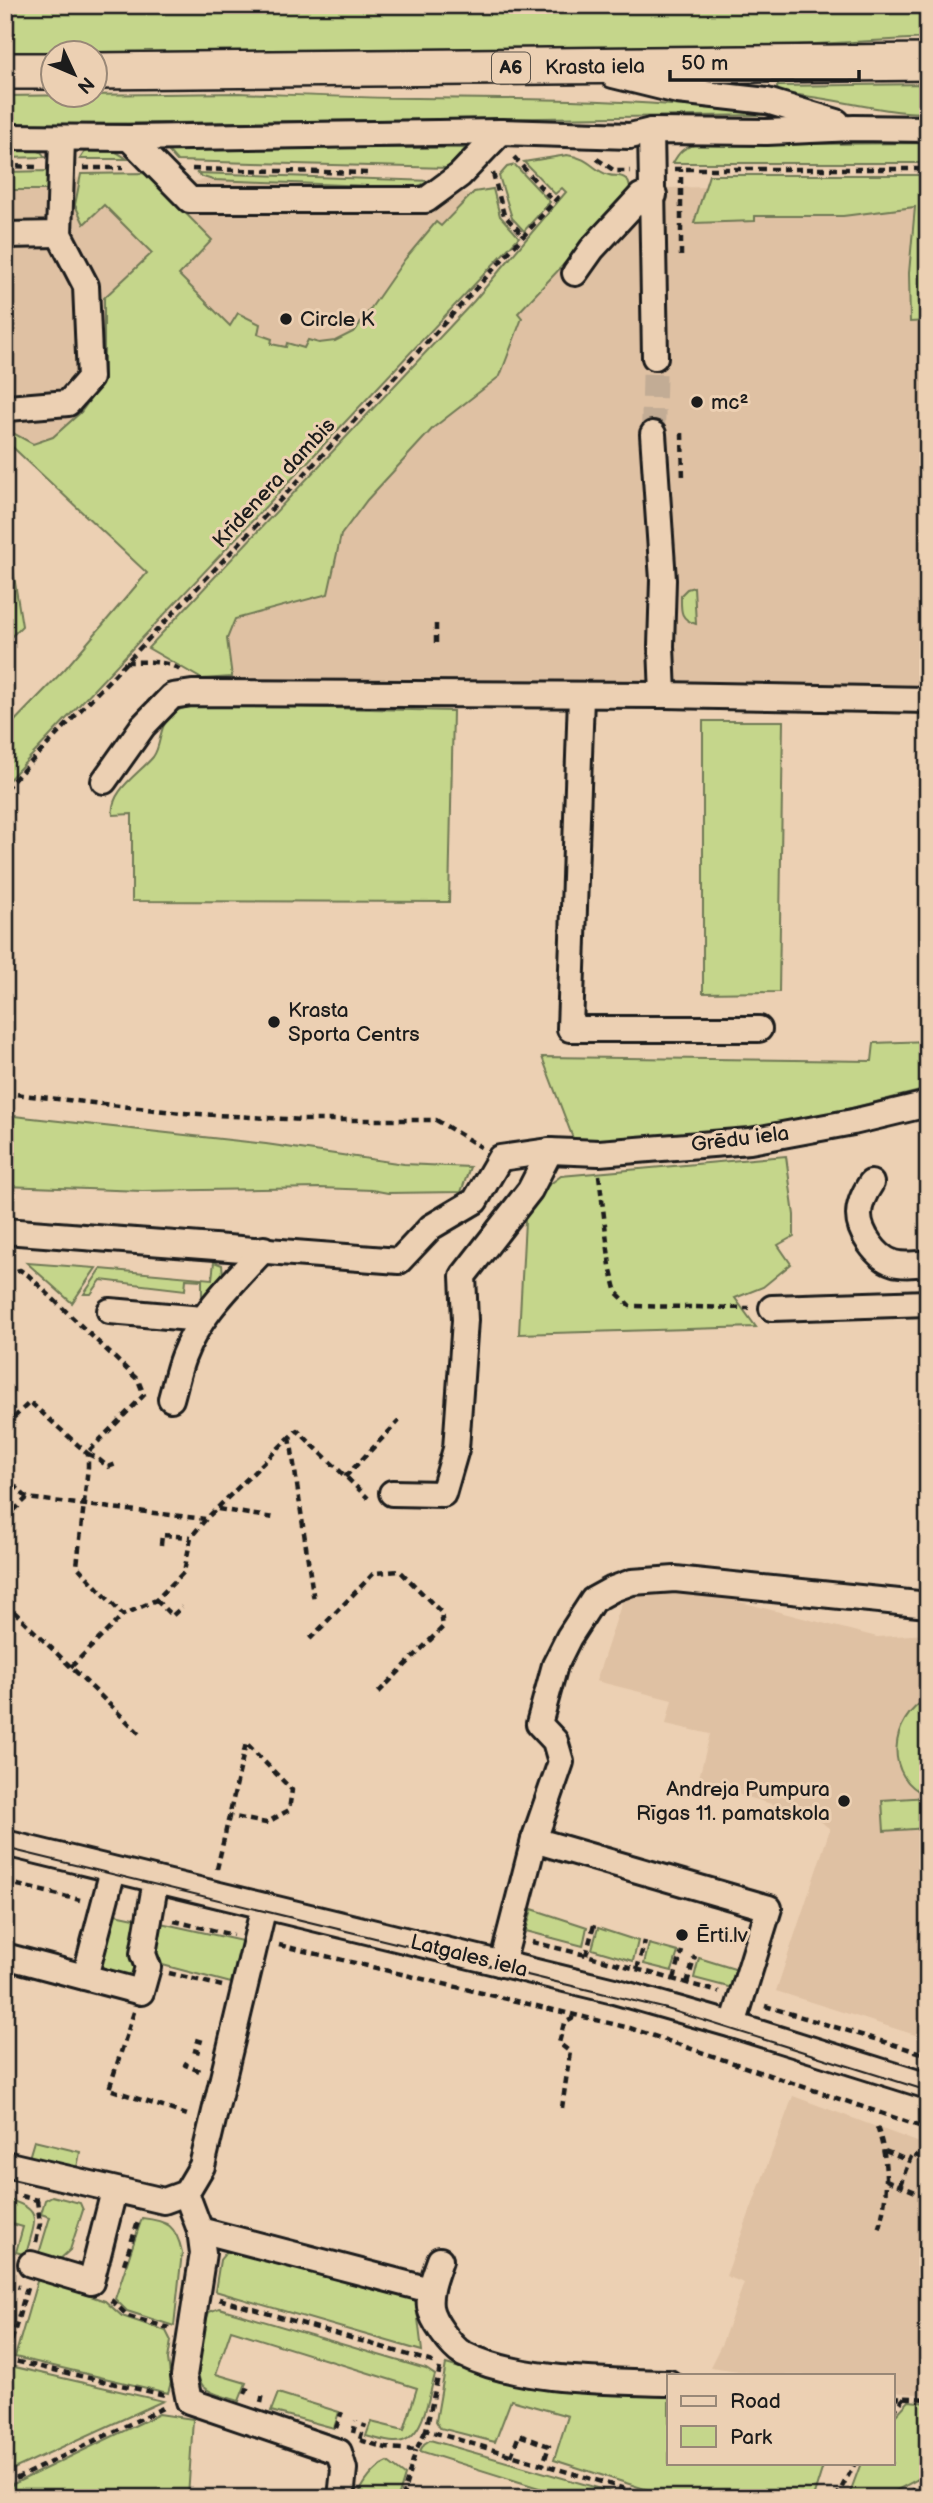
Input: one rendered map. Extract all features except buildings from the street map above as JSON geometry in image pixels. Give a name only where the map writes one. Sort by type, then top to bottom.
[{"type":"highway","points":[[804,64],[862,50],[928,39]]},
{"type":"highway","name":"Krasta iela","points":[[108,71],[928,62]]},
{"type":"highway","points":[[5,71],[38,71]]},
{"type":"street","points":[[582,67],[678,91],[767,101],[854,128]]},
{"type":"street","points":[[5,137],[62,139],[501,132],[630,136],[651,131],[767,132],[854,128],[928,130]]},
{"type":"street","points":[[651,131],[655,357]]},
{"type":"street","points":[[130,138],[190,200],[426,200],[460,175],[501,132]]},
{"type":"street","points":[[8,408],[68,403],[90,378],[86,286],[59,234],[62,139]]},
{"type":"street","points":[[575,273],[592,248],[641,196],[654,195]]},
{"type":"street","points":[[5,235],[59,234]]},
{"type":"street","points":[[653,434],[663,580],[660,646],[663,695]]},
{"type":"street","points":[[104,781],[143,726],[172,696],[192,693],[663,695],[928,700]]},
{"type":"street","points":[[581,696],[570,1029],[759,1029]]},
{"type":"street","name":"Grēdu iela","points":[[500,1158],[550,1151],[599,1153],[750,1141],[853,1122],[928,1104]]},
{"type":"street","points":[[383,1499],[443,1494],[456,1449],[465,1320],[463,1276],[530,1190],[550,1151]]},
{"type":"street","points":[[5,1231],[399,1261],[431,1227],[475,1201],[500,1158]]},
{"type":"street","points":[[871,1183],[863,1196],[859,1215],[862,1232],[876,1251],[892,1263],[928,1263]]},
{"type":"street","points":[[172,1399],[183,1356],[202,1319],[264,1249]]},
{"type":"street","points":[[772,1308],[928,1303]]},
{"type":"street","points":[[110,1311],[202,1319]]},
{"type":"street","points":[[502,1964],[534,1840],[561,1762],[555,1741],[539,1724],[542,1703],[559,1656],[593,1600],[632,1582],[675,1579],[928,1605]]},
{"type":"street","points":[[534,1840],[769,1908],[733,2025]]},
{"type":"street","name":"Latgales iela","points":[[5,1843],[614,1991],[928,2086]]},
{"type":"street","points":[[85,1977],[113,1870]]},
{"type":"street","points":[[5,1956],[141,1993],[148,1967],[143,1954],[156,1880]]},
{"type":"street","points":[[5,2164],[164,2201],[186,2193],[202,2166],[264,1906]]},
{"type":"street","points":[[31,2264],[90,2282],[114,2191]]},
{"type":"street","points":[[186,2193],[200,2230],[203,2253],[184,2376],[189,2401],[339,2452],[344,2469],[341,2498]]},
{"type":"street","points":[[200,2230],[430,2290]]},
{"type":"street","points":[[440,2260],[430,2290],[430,2308],[439,2328],[461,2353],[489,2364],[549,2377],[667,2383]]},
{"type":"path","points":[[514,157],[554,202]]},
{"type":"path","points":[[5,166],[377,173]]},
{"type":"path","points":[[492,167],[504,215],[524,236]]},
{"type":"path","name":"Krīdenera dambis","points":[[5,789],[336,441],[561,194]]},
{"type":"path","points":[[436,624],[436,646]]},
{"type":"path","points":[[5,1093],[195,1114],[303,1120],[436,1120],[500,1158]]},
{"type":"path","points":[[599,1153],[599,1182],[610,1266],[617,1293],[630,1306],[772,1308]]},
{"type":"path","points":[[5,1274],[20,1270],[28,1275],[138,1380],[144,1395],[87,1454]]},
{"type":"path","points":[[5,1426],[30,1402],[87,1454],[108,1467],[119,1463]]},
{"type":"path","points":[[345,1477],[399,1421]]},
{"type":"path","points":[[71,1667],[123,1615],[156,1600],[184,1572],[191,1536],[297,1430],[345,1477],[383,1499]]},
{"type":"path","points":[[290,1436],[314,1601]]},
{"type":"path","points":[[87,1454],[89,1467],[77,1566],[123,1615]]},
{"type":"path","points":[[5,1476],[27,1498],[206,1519]]},
{"type":"path","points":[[5,1519],[27,1498]]},
{"type":"path","points":[[217,1508],[274,1518]]},
{"type":"path","points":[[161,1545],[162,1535],[191,1536]]},
{"type":"path","points":[[310,1639],[374,1573],[400,1571],[441,1612],[443,1628],[374,1696]]},
{"type":"path","points":[[156,1600],[172,1616],[182,1607]]},
{"type":"path","points":[[5,1603],[141,1735]]},
{"type":"path","points":[[217,1869],[229,1816],[238,1779],[246,1743],[292,1790],[289,1810],[266,1823],[229,1816]]},
{"type":"path","points":[[5,1882],[103,1906]]},
{"type":"path","points":[[148,1916],[630,2028],[928,2129]]},
{"type":"path","points":[[586,1955],[594,1925]]},
{"type":"path","points":[[637,1969],[645,1941]]},
{"type":"path","points":[[674,1979],[682,1951]]},
{"type":"path","points":[[687,1983],[695,1955]]},
{"type":"path","points":[[148,1967],[233,1989]]},
{"type":"path","points":[[141,1993],[109,2088],[197,2119]]},
{"type":"path","points":[[741,1999],[928,2055]]},
{"type":"path","points":[[562,2108],[570,2052],[559,2043],[564,2023],[572,2020],[573,2013]]},
{"type":"path","points":[[187,2062],[186,2065],[210,2075]]},
{"type":"path","points":[[877,2127],[886,2151],[882,2220],[877,2233]]},
{"type":"path","points":[[886,2151],[909,2161]]},
{"type":"path","points":[[900,2185],[912,2154],[928,2160]]},
{"type":"path","points":[[886,2180],[928,2197]]},
{"type":"path","points":[[119,2276],[139,2217],[143,2215]]},
{"type":"path","points":[[111,2300],[115,2288]]},
{"type":"path","points":[[196,2293],[441,2364],[426,2430],[416,2450],[402,2498]]},
{"type":"path","points":[[100,2296],[111,2300],[128,2316],[190,2335]]},
{"type":"path","points":[[6,2361],[189,2401]]},
{"type":"path","points":[[894,2396],[928,2399]]},
{"type":"path","points":[[894,2411],[905,2398]]},
{"type":"path","points":[[5,2484],[161,2407],[189,2401]]},
{"type":"path","points":[[343,2415],[341,2414],[335,2433],[386,2448],[416,2450]]},
{"type":"path","points":[[352,2437],[356,2421]]},
{"type":"path","points":[[360,2440],[365,2424]]},
{"type":"path","points":[[426,2430],[656,2498]]},
{"type":"path","points":[[511,2456],[519,2435],[549,2446],[543,2465]]},
{"type":"path","points":[[836,2498],[854,2464]]},
{"type":"path","points":[[899,2498],[928,2483]]},
{"type":"shaded area","points":[[85,178],[101,193],[204,180],[422,183],[479,196],[359,348],[111,381],[38,471],[5,440],[5,180]]},
{"type":"shaded area","points":[[928,182],[928,688],[236,683],[200,635],[621,189]]},
{"type":"shaded area","name":"Andreja Pumpura Rīgas 11. pamatskola","points":[[690,1589],[877,1637],[928,1634],[928,2039],[776,1991],[830,1829],[814,1816],[705,1785],[699,1778],[710,1734],[666,1724],[672,1700],[596,1681],[622,1602],[640,1593]]},
{"type":"shaded area","points":[[793,2096],[928,2146],[928,2395],[894,2392],[894,2374],[761,2374],[710,2367],[722,2343],[744,2283],[726,2276]]},
{"type":"green space","points":[[5,5],[928,5],[928,38],[797,45],[108,53],[108,38],[38,38],[38,53],[5,53]]},
{"type":"green space","points":[[928,84],[928,113],[778,93],[777,86]]},
{"type":"green space","points":[[239,93],[594,101],[773,115],[5,125],[5,96],[38,96],[38,108],[108,108],[108,95]]},
{"type":"green space","points":[[928,143],[928,163],[673,163],[682,151],[694,145]]},
{"type":"green space","points":[[94,147],[111,150],[127,159],[80,159]]},
{"type":"green space","points":[[171,147],[466,148],[448,168],[177,161],[169,152]]},
{"type":"green space","points":[[34,149],[45,157],[5,158],[5,150]]},
{"type":"green space","points":[[567,155],[581,159],[611,176],[624,177],[628,181],[629,195],[518,313],[522,318],[500,376],[433,428],[367,500],[341,535],[328,594],[235,619],[227,639],[232,677],[202,679],[148,648],[474,301],[566,192],[562,188],[555,194],[524,162]]},
{"type":"green space","points":[[515,165],[550,202],[524,231],[512,218],[499,176],[507,167]]},
{"type":"green space","points":[[49,171],[51,190],[5,190],[5,172]]},
{"type":"green space","points":[[146,173],[212,240],[179,275],[230,326],[238,313],[260,324],[258,334],[272,339],[271,344],[286,347],[287,343],[304,348],[308,340],[319,343],[335,341],[355,331],[405,259],[436,222],[441,226],[474,192],[493,189],[500,216],[519,237],[5,784],[5,731],[65,669],[147,573],[5,440],[5,424],[11,432],[33,444],[53,437],[81,412],[104,380],[104,298],[152,253],[104,205],[84,224],[75,205],[81,174]]},
{"type":"green space","points":[[196,173],[433,181],[418,186],[397,187],[213,180]]},
{"type":"green space","points":[[709,175],[928,175],[928,321],[910,322],[909,273],[915,207],[843,216],[755,216],[755,221],[694,223]]},
{"type":"green space","points":[[5,521],[22,626],[5,643]]},
{"type":"green space","points":[[694,587],[696,624],[684,617],[681,605],[681,595]]},
{"type":"green space","points":[[206,705],[453,711],[449,902],[132,901],[132,814],[113,815],[116,798],[120,790],[153,757],[170,716],[182,708]]},
{"type":"green space","points":[[703,721],[783,721],[779,992],[703,993]]},
{"type":"green space","points":[[928,1041],[928,1089],[762,1130],[574,1141],[542,1057],[872,1061],[874,1043]]},
{"type":"green space","points":[[5,1115],[266,1144],[404,1164],[470,1167],[461,1192],[388,1193],[320,1188],[142,1191],[5,1186]]},
{"type":"green space","points":[[786,1156],[794,1236],[778,1245],[791,1264],[763,1287],[735,1298],[756,1327],[519,1334],[526,1202],[561,1176]]},
{"type":"green space","points":[[214,1262],[222,1265],[223,1274],[202,1298],[202,1280],[186,1279],[185,1290],[101,1280],[91,1294],[84,1294],[101,1269],[212,1279]]},
{"type":"green space","points":[[27,1263],[96,1268],[72,1303]]},
{"type":"green space","points":[[928,1698],[928,1796],[913,1787],[904,1776],[898,1763],[897,1748],[899,1733],[905,1720]]},
{"type":"green space","points":[[928,1797],[928,1828],[884,1831],[882,1800]]},
{"type":"green space","points":[[532,1909],[587,1927],[583,1946],[526,1931]]},
{"type":"green space","points":[[106,1912],[144,1920],[138,1985],[90,1974]]},
{"type":"green space","points":[[156,1922],[242,1941],[231,1983],[151,1962]]},
{"type":"green space","points":[[598,1928],[638,1941],[633,1961],[592,1949]]},
{"type":"green space","points":[[649,1944],[678,1952],[672,1971],[644,1964]]},
{"type":"green space","points":[[699,1958],[741,1971],[736,1989],[694,1978]]},
{"type":"green space","points":[[34,2141],[80,2152],[76,2173],[28,2161]]},
{"type":"green space","points":[[52,2196],[80,2203],[83,2210],[70,2250],[58,2261],[38,2257],[50,2217],[41,2214],[45,2200]]},
{"type":"green space","points":[[5,2199],[27,2207],[32,2212],[34,2225],[26,2255],[16,2252],[23,2227],[5,2222]]},
{"type":"green space","points":[[142,2218],[170,2226],[180,2243],[182,2252],[174,2326],[127,2311],[115,2299]]},
{"type":"green space","points":[[232,2245],[412,2296],[416,2302],[422,2351],[215,2291],[220,2260]]},
{"type":"green space","points":[[38,2278],[105,2301],[122,2316],[166,2331],[171,2341],[168,2359],[171,2382],[168,2393],[15,2357]]},
{"type":"green space","points":[[219,2308],[426,2369],[435,2375],[418,2427],[404,2441],[391,2442],[366,2436],[371,2422],[404,2430],[417,2388],[231,2330],[216,2374],[246,2383],[239,2401],[211,2392],[203,2386],[200,2379],[198,2361],[203,2328],[209,2312]]},
{"type":"green space","points":[[446,2364],[528,2388],[667,2387],[667,2464],[824,2464],[813,2498],[673,2498],[554,2460],[568,2416],[511,2400],[495,2442],[440,2428],[436,2421]]},
{"type":"green space","points":[[10,2366],[163,2401],[5,2473],[5,2381]]},
{"type":"green space","points":[[278,2393],[339,2412],[334,2428],[271,2411]]},
{"type":"green space","points":[[909,2401],[928,2403],[928,2474],[882,2498],[848,2498],[861,2464],[894,2464],[894,2417]]},
{"type":"green space","points":[[159,2414],[193,2419],[188,2498],[5,2498],[5,2488]]},
{"type":"green space","points":[[430,2440],[615,2493],[614,2498],[571,2498],[420,2451]]},
{"type":"green space","points":[[388,2462],[405,2475],[398,2498],[357,2498],[370,2477]]},
{"type":"tunnel","points":[[653,434],[655,357]]},
{"type":"tram line","points":[[5,1848],[667,2009],[928,2091]]},
{"type":"place","name":"Circle K","points":[[286,319]]},
{"type":"place","name":"mc²","points":[[697,402]]},
{"type":"place","name":"Krasta Sporta Centrs","points":[[274,1022]]},
{"type":"place","name":"Andreja Pumpura Rīgas 11. pamatskola","points":[[844,1801]]},
{"type":"place","name":"Ērti.lv","points":[[682,1935]]}]
